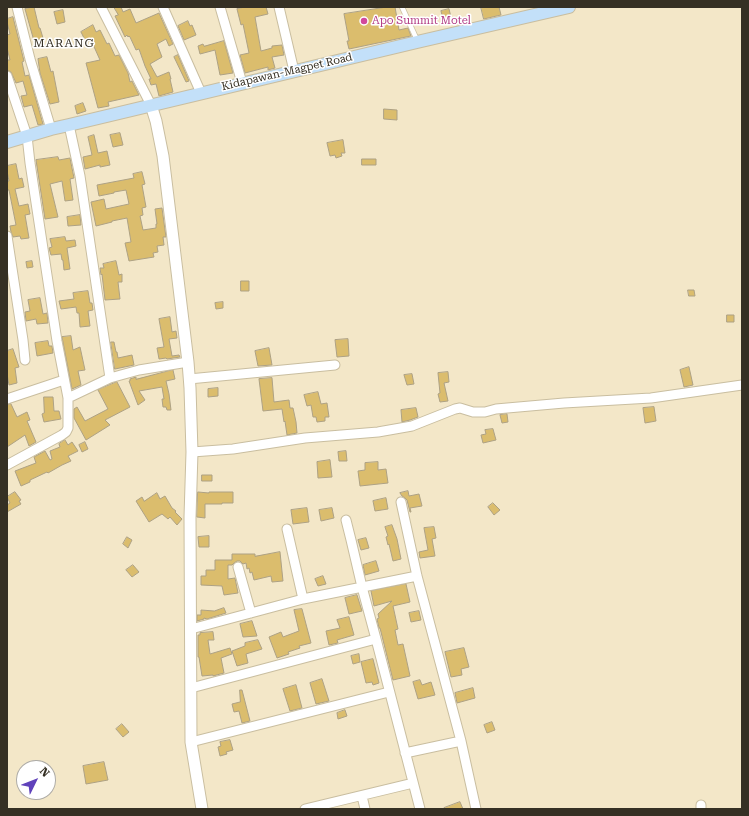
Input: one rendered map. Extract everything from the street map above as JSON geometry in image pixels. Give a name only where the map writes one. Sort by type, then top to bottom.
[{"type":"main road","name":"Kidapawan-Magpet Road","points":[[7,142],[51,129],[242,83],[569,7]]},
{"type":"street","points":[[17,7],[30,59],[51,129]]},
{"type":"street","points":[[101,7],[151,105],[156,121],[163,156],[188,362],[192,452],[190,516],[190,742],[202,809]]},
{"type":"street","points":[[163,7],[201,93]]},
{"type":"street","points":[[220,7],[242,83]]},
{"type":"street","points":[[279,7],[294,71]]},
{"type":"street","points":[[7,76],[27,136],[46,272],[68,398],[68,428],[66,432],[7,465]]},
{"type":"street","points":[[70,125],[80,176],[110,378]]},
{"type":"street","points":[[7,236],[25,360]]},
{"type":"street","points":[[68,398],[110,378],[139,370],[188,362]]},
{"type":"street","points":[[189,379],[335,365]]},
{"type":"street","points":[[7,399],[64,380]]},
{"type":"street","points":[[192,452],[233,449],[305,438],[378,432],[412,426],[460,408],[473,412],[484,412],[496,409],[564,403],[651,398],[742,385]]},
{"type":"street","points":[[401,502],[417,576],[461,741],[476,809]]},
{"type":"street","points":[[346,520],[420,809]]},
{"type":"street","points":[[287,529],[303,599]]},
{"type":"street","points":[[238,567],[251,613]]},
{"type":"street","points":[[190,629],[303,599],[417,576]]},
{"type":"street","points":[[191,688],[376,638]]},
{"type":"street","points":[[190,742],[390,692]]},
{"type":"street","points":[[405,753],[461,741]]},
{"type":"street","points":[[306,809],[413,783]]},
{"type":"street","points":[[362,796],[365,809]]},
{"type":"lane","points":[[402,7],[417,42]]},
{"type":"building","points":[[34,7],[43,38],[34,41],[25,9]]},
{"type":"building","points":[[114,7],[121,7],[123,12],[130,9],[136,23],[159,13],[173,44],[169,46],[166,39],[157,44],[162,57],[150,64],[157,77],[169,72],[173,92],[159,96],[156,84],[151,85],[149,79],[151,79],[139,49],[136,50],[129,36],[128,37],[127,35],[125,37],[115,16],[118,15]]},
{"type":"building","points":[[245,7],[266,7],[268,14],[255,17],[261,51],[272,48],[272,46],[282,45],[284,55],[272,57],[275,68],[268,70],[268,67],[245,73],[240,55],[249,53],[243,24],[241,25],[237,9]]},
{"type":"building","points":[[395,7],[399,30],[408,28],[411,36],[349,49],[344,14]]},
{"type":"building","points":[[481,7],[499,7],[501,15],[484,19]]},
{"type":"building","points":[[449,9],[451,17],[443,19],[441,11]]},
{"type":"building","points":[[63,10],[65,22],[57,24],[54,12]]},
{"type":"building","points":[[13,17],[24,61],[22,62],[25,76],[29,75],[43,124],[38,125],[32,105],[24,107],[21,96],[27,95],[23,81],[16,83],[11,72],[7,70],[7,60],[10,60],[7,48],[7,35],[10,34],[7,19]]},
{"type":"building","points":[[188,21],[190,26],[192,25],[196,35],[184,40],[178,26]]},
{"type":"building","points":[[93,25],[96,32],[100,30],[107,44],[109,43],[115,56],[119,55],[128,73],[130,82],[132,81],[139,95],[108,102],[109,106],[98,108],[86,63],[100,60],[91,40],[86,42],[81,32]]},
{"type":"building","points":[[224,41],[233,73],[220,75],[215,50],[200,54],[198,46]]},
{"type":"building","points":[[178,55],[189,81],[186,82],[174,57]]},
{"type":"building","points":[[47,57],[51,72],[53,71],[59,102],[50,104],[40,73],[38,59]]},
{"type":"building","points":[[83,103],[86,111],[77,114],[75,106]]},
{"type":"building","points":[[384,109],[397,110],[397,120],[384,119]]},
{"type":"building","points":[[120,133],[123,145],[113,147],[110,135]]},
{"type":"building","points":[[94,135],[98,153],[107,151],[110,165],[100,167],[100,165],[85,169],[83,157],[92,155],[88,137]]},
{"type":"building","points":[[343,140],[345,153],[341,153],[342,156],[336,158],[335,155],[330,156],[327,143]]},
{"type":"building","points":[[58,157],[59,160],[70,158],[74,178],[70,179],[73,200],[65,201],[62,181],[50,184],[58,217],[45,219],[36,160]]},
{"type":"building","points":[[362,159],[376,159],[376,165],[362,165]]},
{"type":"building","points":[[16,164],[19,179],[22,178],[24,187],[15,189],[19,206],[28,204],[30,214],[25,215],[29,238],[21,239],[20,236],[13,237],[11,232],[10,226],[16,225],[9,190],[7,190],[7,181],[9,181],[7,166]]},
{"type":"building","points":[[142,172],[145,184],[142,185],[146,207],[142,208],[143,215],[140,216],[143,230],[156,228],[157,224],[155,209],[162,208],[166,237],[163,237],[164,245],[157,246],[158,252],[153,253],[154,257],[129,261],[125,243],[131,242],[127,218],[96,226],[91,202],[104,199],[106,209],[129,204],[126,190],[99,196],[97,185],[134,178],[133,174]]},
{"type":"building","points":[[80,215],[81,225],[68,226],[67,217]]},
{"type":"building","points":[[65,237],[66,241],[75,240],[76,246],[67,248],[70,269],[64,270],[61,254],[51,255],[49,248],[52,247],[50,239]]},
{"type":"building","points":[[32,261],[33,267],[27,268],[26,262]]},
{"type":"building","points":[[116,261],[119,275],[122,274],[122,282],[118,282],[120,299],[105,300],[100,268],[104,268],[103,264]]},
{"type":"building","points":[[241,281],[249,281],[249,291],[241,291]]},
{"type":"building","points":[[688,290],[694,290],[695,296],[689,296]]},
{"type":"building","points":[[88,291],[93,310],[88,311],[90,326],[80,327],[79,313],[77,313],[76,307],[61,309],[59,301],[74,299],[73,293]]},
{"type":"building","points":[[40,298],[43,314],[47,313],[48,323],[37,324],[36,319],[26,321],[25,312],[30,311],[28,300]]},
{"type":"building","points":[[223,302],[223,308],[216,309],[215,303]]},
{"type":"building","points":[[727,315],[734,315],[734,322],[727,322]]},
{"type":"building","points":[[170,317],[172,332],[176,331],[177,338],[169,339],[172,356],[179,355],[180,357],[159,359],[157,348],[164,347],[159,319]]},
{"type":"building","points":[[71,336],[73,350],[80,347],[85,370],[78,371],[81,385],[72,389],[62,337]]},
{"type":"building","points":[[348,339],[349,356],[337,357],[335,340]]},
{"type":"building","points":[[48,341],[49,346],[52,346],[53,353],[37,356],[35,343]]},
{"type":"building","points":[[111,342],[114,342],[118,358],[132,355],[134,365],[115,369]]},
{"type":"building","points":[[269,348],[272,365],[258,366],[255,351]]},
{"type":"building","points":[[13,349],[19,367],[15,368],[17,383],[9,385],[7,374],[7,351]]},
{"type":"building","points":[[689,367],[693,385],[684,387],[680,370]]},
{"type":"building","points":[[173,370],[175,379],[166,381],[171,410],[167,410],[166,407],[163,407],[162,399],[164,399],[162,387],[139,391],[145,400],[138,405],[129,381],[130,379],[136,377],[136,379]]},
{"type":"building","points":[[448,372],[449,382],[444,383],[448,401],[440,402],[438,394],[440,393],[438,373]]},
{"type":"building","points":[[412,374],[414,384],[407,385],[404,375]]},
{"type":"building","points":[[272,378],[274,402],[289,400],[290,408],[293,408],[297,433],[287,435],[282,409],[263,411],[259,379]]},
{"type":"building","points":[[117,382],[130,407],[105,420],[110,425],[86,440],[74,418],[74,409],[77,407],[85,421],[108,409],[98,390]]},
{"type":"building","points":[[218,388],[218,396],[208,397],[208,389]]},
{"type":"building","points":[[318,392],[321,404],[327,403],[329,417],[325,417],[325,421],[317,422],[316,417],[313,417],[311,405],[307,406],[304,395]]},
{"type":"building","points":[[44,397],[53,397],[54,411],[59,411],[61,419],[44,422],[42,414],[44,413]]},
{"type":"building","points":[[11,404],[17,417],[27,412],[30,420],[27,421],[36,442],[29,446],[25,435],[7,447],[7,405]]},
{"type":"building","points":[[654,407],[656,421],[645,423],[643,408]]},
{"type":"building","points":[[416,408],[418,417],[402,422],[401,410]]},
{"type":"building","points":[[507,414],[508,422],[502,423],[500,415]]},
{"type":"building","points":[[493,429],[496,440],[483,443],[481,435],[486,434],[485,430]]},
{"type":"building","points":[[65,440],[68,445],[72,442],[78,451],[68,456],[71,461],[48,473],[47,472],[30,480],[30,482],[21,486],[15,471],[36,463],[34,457],[45,451],[50,460],[52,459],[50,451],[60,447],[59,444]]},
{"type":"building","points":[[85,442],[88,449],[82,452],[79,445]]},
{"type":"building","points":[[346,451],[347,461],[339,461],[338,452]]},
{"type":"building","points":[[330,460],[332,477],[318,478],[317,462]]},
{"type":"building","points":[[378,462],[378,470],[386,469],[388,483],[360,486],[358,471],[365,470],[365,463]]},
{"type":"building","points":[[202,475],[212,475],[212,481],[202,481]]},
{"type":"building","points":[[408,491],[409,496],[419,494],[422,506],[410,508],[411,512],[407,500],[400,493]]},
{"type":"building","points":[[15,492],[21,500],[19,501],[21,504],[7,512],[7,505],[10,503],[7,497]]},
{"type":"building","points":[[198,492],[233,492],[233,503],[205,504],[205,518],[197,517]]},
{"type":"building","points":[[157,493],[160,499],[165,496],[172,508],[182,519],[177,525],[170,517],[168,519],[162,514],[149,522],[136,501],[142,497],[144,501]]},
{"type":"building","points":[[386,498],[388,509],[375,511],[373,501]]},
{"type":"building","points":[[493,503],[500,510],[494,515],[488,507]]},
{"type":"building","points":[[307,508],[309,522],[293,524],[291,510]]},
{"type":"building","points":[[332,508],[334,518],[321,521],[319,510]]},
{"type":"building","points":[[392,525],[397,539],[401,559],[393,561],[386,537],[388,536],[385,527]]},
{"type":"building","points":[[434,527],[436,538],[432,539],[435,556],[420,558],[419,552],[428,550],[424,528]]},
{"type":"building","points":[[209,536],[209,547],[199,547],[198,537]]},
{"type":"building","points":[[127,537],[132,540],[128,548],[123,544]]},
{"type":"building","points":[[366,538],[369,548],[361,550],[358,540]]},
{"type":"building","points":[[280,552],[283,581],[272,582],[271,576],[254,580],[252,572],[250,573],[249,568],[247,569],[246,563],[243,564],[240,561],[237,561],[232,565],[228,565],[228,579],[235,578],[238,593],[224,595],[222,586],[201,585],[201,576],[206,576],[206,570],[215,570],[215,560],[232,560],[232,554],[255,554],[255,556]]},
{"type":"building","points":[[376,561],[379,571],[365,575],[363,565]]},
{"type":"building","points":[[133,565],[139,572],[132,577],[126,570]]},
{"type":"building","points":[[323,576],[326,584],[318,586],[315,579]]},
{"type":"building","points":[[406,584],[410,602],[393,606],[398,629],[395,630],[398,645],[403,644],[410,676],[393,680],[377,619],[379,618],[378,614],[392,601],[374,606],[371,591]]},
{"type":"building","points":[[357,595],[362,611],[349,614],[345,598]]},
{"type":"building","points":[[224,608],[226,613],[197,621],[197,615],[201,615],[201,610],[214,611]]},
{"type":"building","points":[[302,609],[311,643],[299,646],[300,648],[288,652],[289,654],[277,658],[269,637],[281,632],[283,637],[299,631],[294,610]]},
{"type":"building","points":[[419,611],[421,620],[411,622],[409,613]]},
{"type":"building","points":[[349,617],[354,635],[337,640],[338,643],[329,645],[326,631],[340,628],[337,620]]},
{"type":"building","points":[[252,621],[257,636],[243,637],[240,624]]},
{"type":"building","points":[[213,632],[214,640],[208,640],[210,654],[230,648],[232,654],[221,658],[224,673],[213,676],[202,676],[198,657],[198,635],[200,635],[200,633]]},
{"type":"building","points":[[258,640],[262,649],[246,654],[248,663],[237,666],[232,651],[245,646],[245,643]]},
{"type":"building","points":[[464,648],[469,667],[461,669],[462,675],[451,677],[445,652]]},
{"type":"building","points":[[359,654],[360,662],[353,664],[351,656]]},
{"type":"building","points":[[373,659],[379,683],[373,685],[372,682],[366,683],[361,662]]},
{"type":"building","points":[[322,679],[329,701],[316,704],[310,683]]},
{"type":"building","points":[[420,680],[422,685],[431,682],[435,695],[418,699],[413,682]]},
{"type":"building","points":[[296,685],[302,708],[290,711],[283,689]]},
{"type":"building","points":[[473,688],[475,698],[457,703],[455,693]]},
{"type":"building","points":[[240,690],[242,690],[250,721],[242,723],[239,711],[234,712],[232,704],[240,702]]},
{"type":"building","points":[[345,710],[347,716],[338,719],[337,713]]},
{"type":"building","points":[[492,722],[495,730],[487,733],[484,725]]},
{"type":"building","points":[[122,724],[129,732],[123,737],[116,729]]},
{"type":"building","points":[[230,740],[233,750],[220,756],[218,747],[221,746],[220,742]]},
{"type":"building","points":[[104,762],[108,780],[86,784],[83,766]]},
{"type":"building","points":[[460,802],[463,809],[444,809],[444,808]]},
{"type":"place","name":"Apo Summit Motel","points":[[364,21]]},
{"type":"district","name":"MARANG","points":[[64,43]]}]
